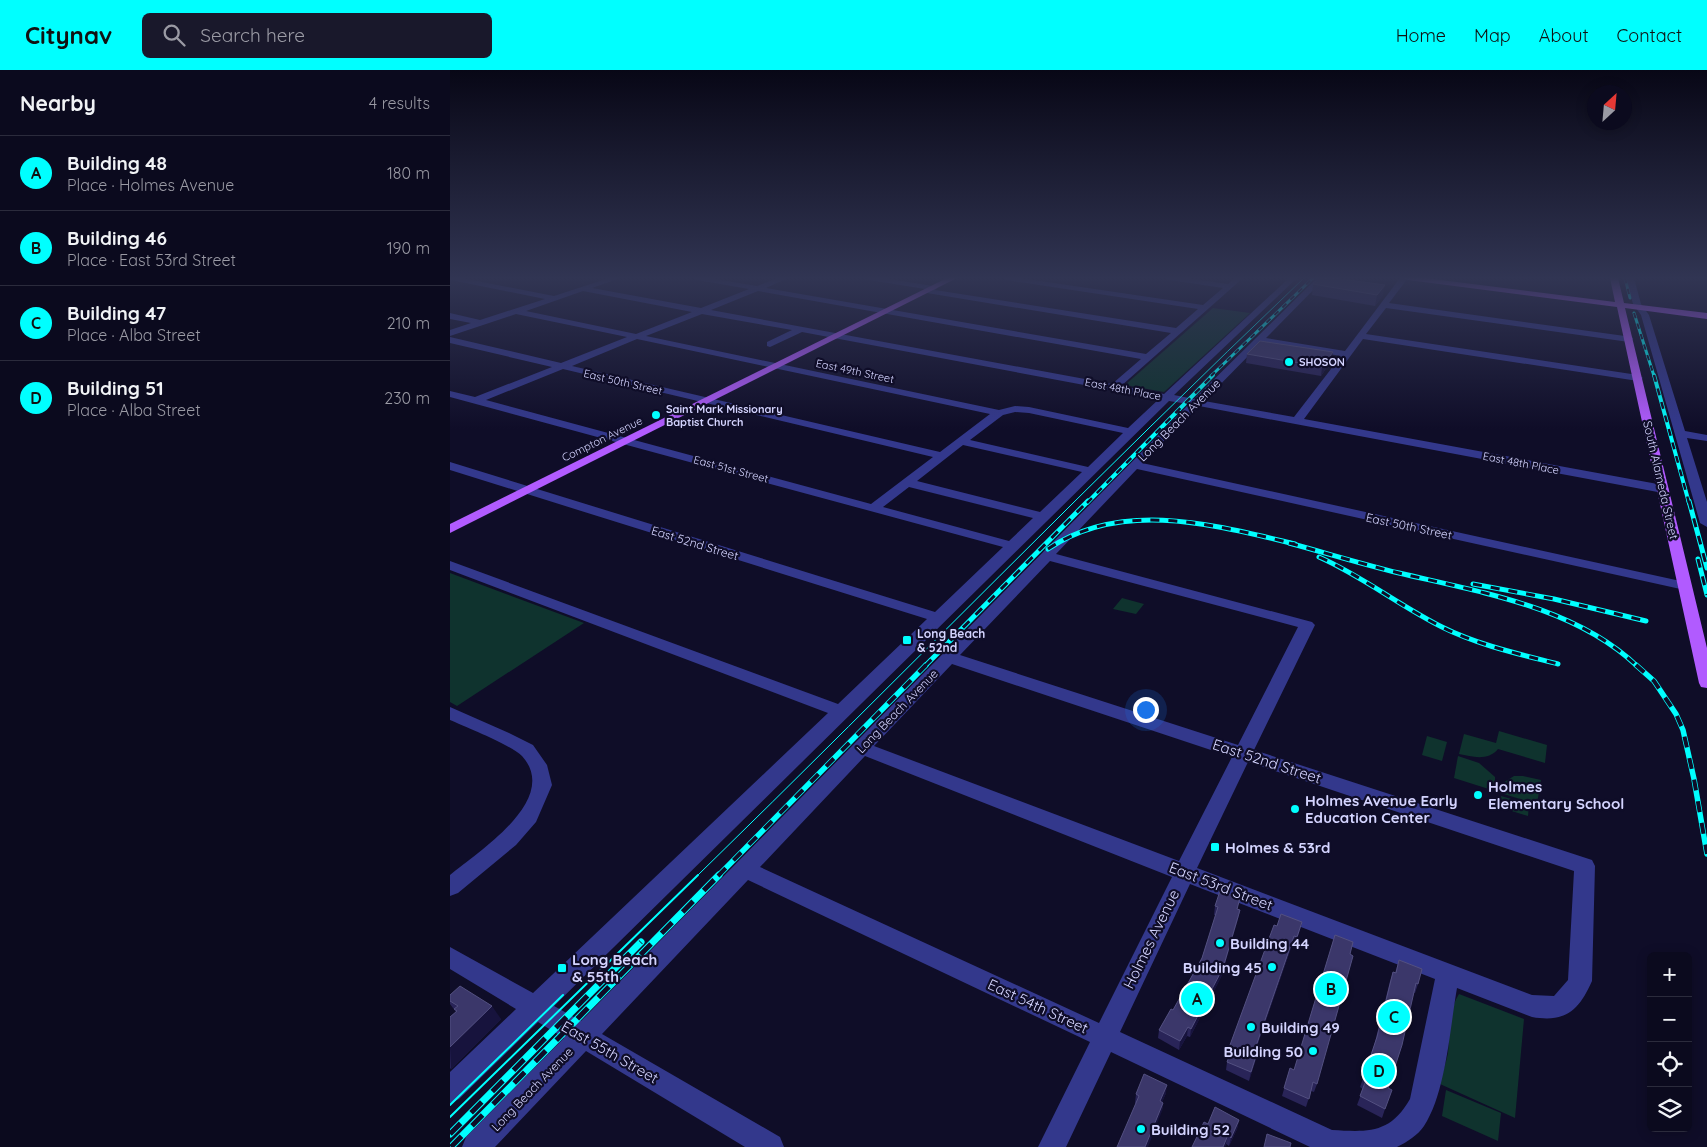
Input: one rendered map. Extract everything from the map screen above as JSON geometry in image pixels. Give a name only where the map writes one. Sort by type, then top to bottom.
[{"type":"main road","name":"Compton Avenue","points":[[450,529],[853,328]]},
{"type":"main road","name":"South Alameda Street","points":[[1626,328],[1707,683]]},
{"type":"street","points":[[450,333],[464,328]]},
{"type":"street","name":"East 49th Street","points":[[595,328],[999,413],[1015,409],[1029,410],[1132,432]]},
{"type":"street","points":[[475,401],[658,328]]},
{"type":"street","name":"East 48th Place","points":[[790,328],[836,337],[849,337],[1663,489]]},
{"type":"street","points":[[985,328],[1148,357]]},
{"type":"street","points":[[1162,328],[1178,331]]},
{"type":"street","points":[[1114,387],[1181,328]]},
{"type":"street","name":"Long Beach Avenue","points":[[450,1090],[1240,328]]},
{"type":"street","name":"Long Beach Avenue","points":[[476,1147],[1134,465],[1271,328]]},
{"type":"street","points":[[1297,421],[1366,328]]},
{"type":"street","points":[[1552,328],[1629,339]]},
{"type":"street","points":[[1649,328],[1707,523]]},
{"type":"street","points":[[770,344],[800,330]]},
{"type":"street","points":[[1360,336],[1638,378]]},
{"type":"street","name":"East 50th Street","points":[[450,340],[706,402],[943,456]]},
{"type":"street","points":[[1259,340],[1347,354]]},
{"type":"street","name":"East 51st Street","points":[[452,396],[1013,546]]},
{"type":"street","points":[[874,508],[999,413]]},
{"type":"street","points":[[1682,434],[1707,438]]},
{"type":"street","points":[[963,442],[1092,471]]},
{"type":"street","name":"East 50th Street","points":[[1134,465],[1685,586]]},
{"type":"street","name":"East 52nd Street","points":[[450,466],[940,618]]},
{"type":"street","points":[[908,483],[1043,517]]},
{"type":"street","name":"Holmes Avenue","points":[[1047,556],[1306,625],[1103,1037],[1052,1147]]},
{"type":"street","points":[[450,565],[842,712]]},
{"type":"street","name":"East 52nd Street","points":[[949,657],[1585,866],[1580,981],[1576,991]]},
{"type":"street","points":[[450,713],[503,736],[527,750],[538,765],[543,785],[529,817],[509,839],[450,887]]},
{"type":"street","name":"East 53rd Street","points":[[862,748],[1532,1006],[1547,1009],[1562,1005],[1576,991]]},
{"type":"street","name":"East 54th Street","points":[[745,869],[1331,1143],[1367,1145],[1400,1131],[1414,1118],[1422,1104],[1429,1078],[1448,974]]},
{"type":"street","name":"East 55th Street","points":[[450,957],[584,1035],[760,1144]]},
{"type":"green space","points":[[1190,328],[1233,328],[1164,392],[1125,385]]},
{"type":"green space","points":[[450,573],[584,623],[457,706],[450,702]]},
{"type":"green space","points":[[1122,598],[1144,604],[1136,614],[1113,609]]},
{"type":"green space","points":[[1499,731],[1547,745],[1545,763],[1498,749],[1485,757],[1459,754],[1464,734],[1496,743]]},
{"type":"green space","points":[[1427,736],[1447,742],[1442,761],[1422,755]]},
{"type":"green space","points":[[1458,756],[1479,763],[1495,777],[1495,791],[1454,778]]},
{"type":"green space","points":[[1514,776],[1541,780],[1537,804],[1497,792],[1501,784]]},
{"type":"green space","points":[[1501,796],[1529,804],[1528,816],[1499,807]]},
{"type":"green space","points":[[1459,994],[1524,1019],[1515,1118],[1440,1084],[1448,1053],[1451,1015]]},
{"type":"green space","points":[[1446,1090],[1501,1113],[1498,1141],[1442,1116]]},
{"type":"building","points":[[1260,341],[1333,352],[1322,367],[1247,354]]},
{"type":"building","points":[[1220,891],[1240,898],[1237,909],[1240,910],[1223,968],[1191,1029],[1188,1027],[1180,1041],[1159,1030],[1171,1009],[1173,1010],[1202,958],[1218,907],[1215,906]]},
{"type":"building","points":[[1281,914],[1302,922],[1297,937],[1294,936],[1254,1052],[1257,1053],[1251,1072],[1227,1062],[1233,1046],[1230,1045],[1274,925],[1277,926]]},
{"type":"building","points":[[1335,935],[1353,942],[1350,954],[1353,956],[1317,1084],[1313,1082],[1309,1099],[1284,1088],[1290,1068],[1294,1070]]},
{"type":"building","points":[[1399,960],[1422,969],[1418,984],[1416,983],[1402,1045],[1388,1088],[1392,1090],[1385,1109],[1360,1096],[1366,1080],[1363,1079],[1377,1037],[1393,972],[1396,973]]},
{"type":"building","points":[[460,986],[492,1006],[450,1047],[450,1017],[457,1011],[454,1009],[458,1006],[450,1001],[450,995]]},
{"type":"building","name":"Building 52","points":[[1144,1074],[1167,1085],[1160,1101],[1163,1103],[1145,1147],[1117,1147],[1139,1096],[1136,1094]]},
{"type":"building","points":[[1215,1107],[1239,1120],[1231,1138],[1228,1135],[1223,1147],[1192,1147],[1204,1122],[1208,1124]]},
{"type":"building","points":[[1267,1134],[1291,1143],[1290,1147],[1264,1147]]},
{"type":"tram line","points":[[697,876],[1252,328]]},
{"type":"tram line","points":[[450,1117],[698,875]]},
{"type":"tram line","points":[[450,1105],[563,995]]},
{"type":"railway","points":[[1211,376],[1261,328]]},
{"type":"railway","points":[[1639,328],[1654,376]]},
{"type":"railway","points":[[1087,503],[1213,375]]},
{"type":"railway","points":[[1654,375],[1689,503]]},
{"type":"railway","points":[[925,666],[1088,501]]},
{"type":"railway","points":[[1689,501],[1707,568]]},
{"type":"railway","points":[[1048,549],[1077,534],[1107,524],[1138,520],[1201,524],[1295,544]]},
{"type":"railway","points":[[1289,543],[1385,570],[1494,595],[1525,605],[1585,629],[1612,646],[1637,666]]},
{"type":"railway","points":[[1319,557],[1442,627],[1470,639],[1558,664]]},
{"type":"railway","points":[[1698,559],[1707,595]]},
{"type":"railway","points":[[1473,584],[1554,599],[1646,621]]},
{"type":"railway","points":[[718,876],[926,665]]},
{"type":"railway","points":[[1636,665],[1654,681],[1676,714],[1683,730],[1707,854]]},
{"type":"railway","points":[[451,1147],[719,875]]},
{"type":"railway","points":[[450,1134],[641,942]]},
{"type":"place","name":"SHOSON","points":[[1289,362]]},
{"type":"place","name":"Saint Mark Missionary Baptist Church","points":[[656,415]]},
{"type":"place","name":"Long Beach & 52nd","points":[[907,640]]},
{"type":"place","name":"Holmes Elementary School","points":[[1478,795]]},
{"type":"place","name":"Holmes Avenue Early Education Center","points":[[1295,809]]},
{"type":"place","name":"Holmes & 53rd","points":[[1215,847]]},
{"type":"place","name":"Building 44","points":[[1220,943]]},
{"type":"place","name":"Building 45","points":[[1272,967]]},
{"type":"place","name":"Long Beach & 55th","points":[[562,968]]},
{"type":"place","name":"Building 46","points":[[1331,989]]},
{"type":"place","name":"Building 48","points":[[1197,999]]},
{"type":"place","name":"Building 47","points":[[1394,1017]]},
{"type":"place","name":"Building 49","points":[[1251,1027]]},
{"type":"place","name":"Building 50","points":[[1313,1051]]},
{"type":"place","name":"Building 51","points":[[1379,1071]]},
{"type":"place","name":"Building 52","points":[[1141,1129]]}]
